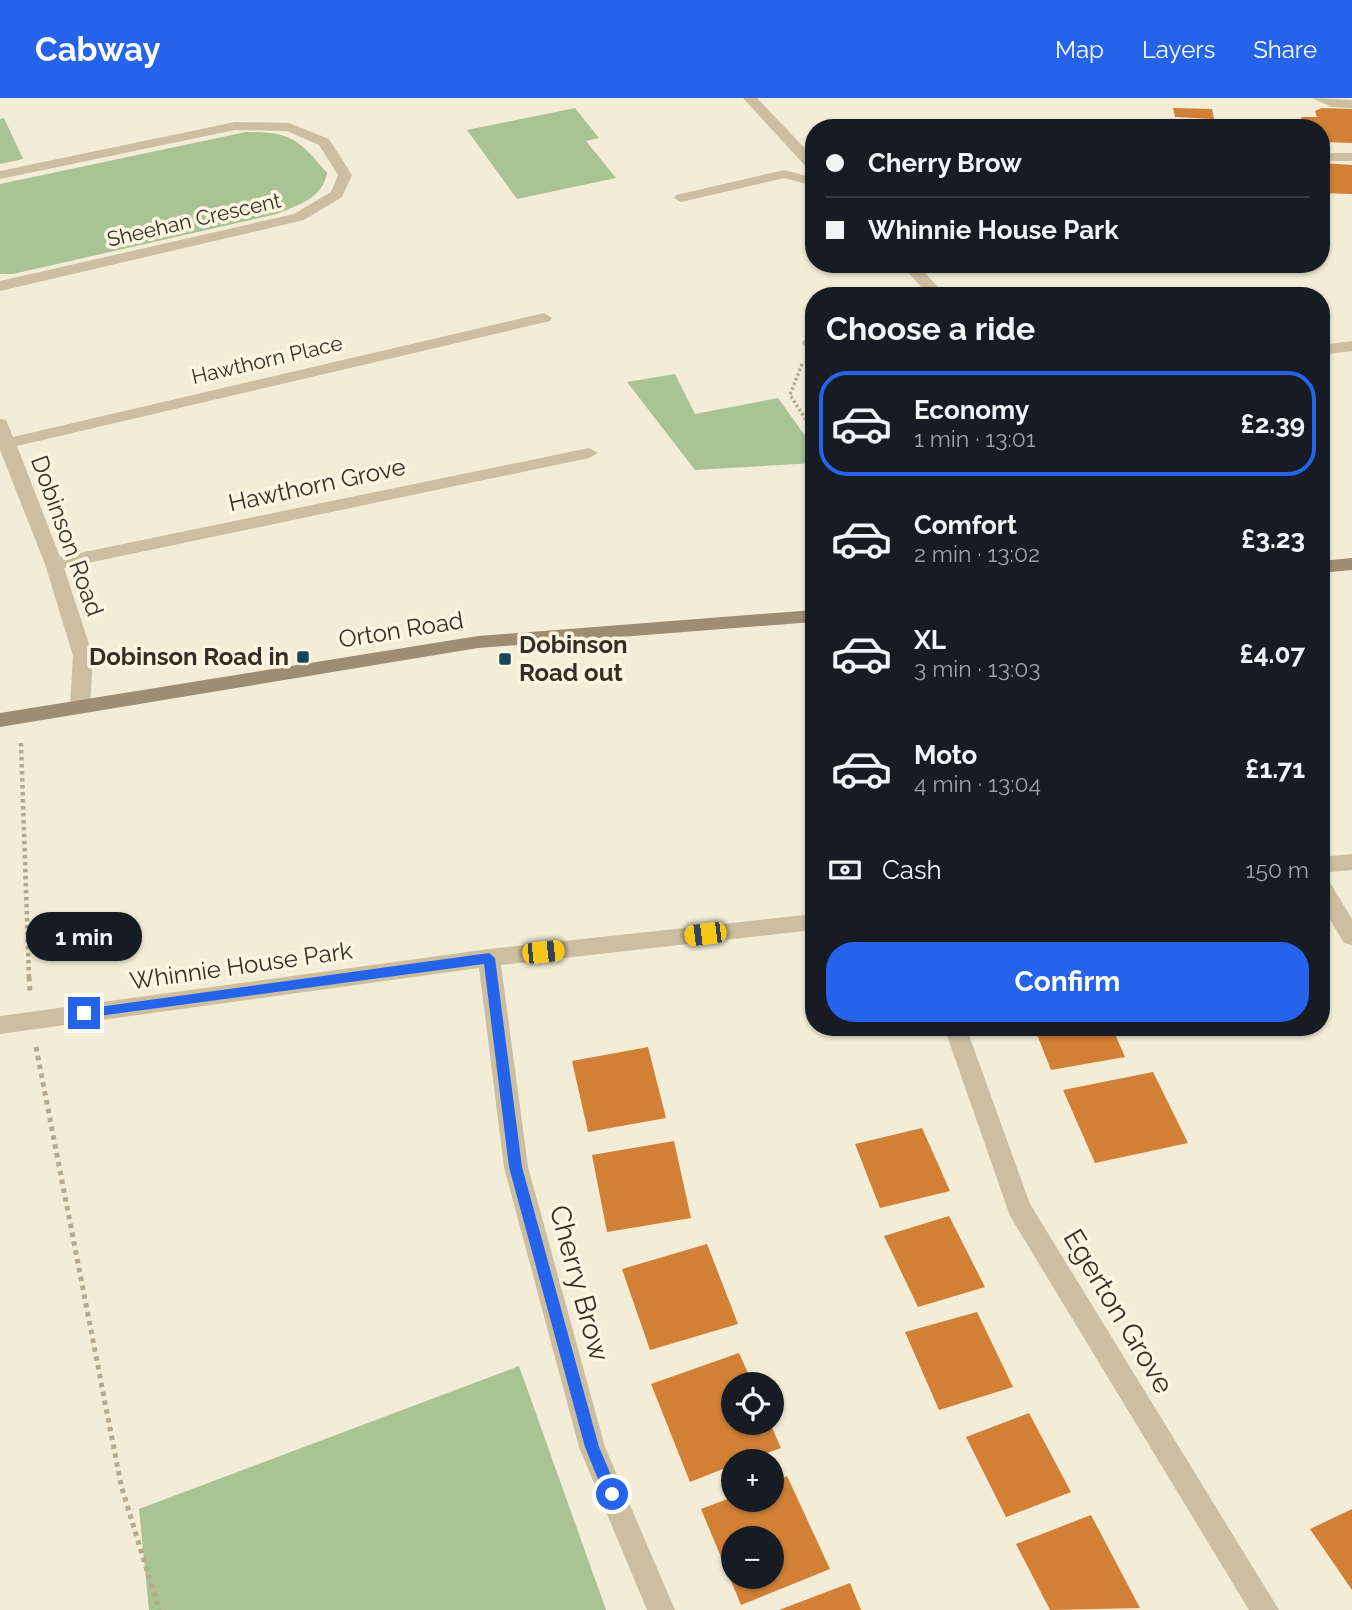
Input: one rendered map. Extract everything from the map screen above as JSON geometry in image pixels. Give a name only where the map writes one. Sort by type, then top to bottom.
[{"type":"street","points":[[750,98],[805,158]]},
{"type":"street","points":[[1319,98],[1337,104],[1352,104]]},
{"type":"street","name":"Sheehan Crescent","points":[[0,175],[235,126],[289,127],[324,142],[345,175],[337,194],[299,217],[0,286]]},
{"type":"street","points":[[797,150],[805,151]]},
{"type":"street","points":[[784,174],[797,150]]},
{"type":"street","points":[[1330,157],[1352,157]]},
{"type":"street","points":[[681,198],[784,174],[805,179]]},
{"type":"street","points":[[916,273],[929,287]]},
{"type":"street","name":"Hawthorn Place","points":[[4,444],[544,318]]},
{"type":"street","points":[[1330,349],[1352,346]]},
{"type":"street","name":"Dobinson Road","points":[[0,424],[4,444],[54,564],[83,656],[80,707]]},
{"type":"street","name":"Hawthorn Grove","points":[[54,564],[589,453]]},
{"type":"street","points":[[1330,566],[1352,564]]},
{"type":"street","name":"Orton Road","points":[[0,720],[478,642],[805,617]]},
{"type":"street","points":[[1330,864],[1352,862]]},
{"type":"street","points":[[1330,902],[1352,937]]},
{"type":"street","name":"Whinnie House Park","points":[[0,1025],[489,958],[805,923]]},
{"type":"street","name":"Cherry Brow","points":[[489,958],[516,1167],[592,1447],[661,1610]]},
{"type":"street","name":"Egerton Grove","points":[[958,1036],[1019,1208],[1265,1610]]},
{"type":"path","points":[[805,360],[790,395],[805,418]]},
{"type":"path","points":[[20,717],[30,1021],[121,1485],[159,1610]]},
{"type":"green space","points":[[575,108],[599,138],[586,141],[616,178],[517,199],[467,130]]},
{"type":"green space","points":[[4,118],[23,159],[0,164],[0,119]]},
{"type":"green space","points":[[246,132],[284,136],[301,145],[327,173],[325,182],[308,200],[277,214],[13,274],[0,274],[0,184]]},
{"type":"green space","points":[[675,374],[695,414],[778,398],[805,436],[805,464],[695,470],[627,382]]},
{"type":"green space","points":[[519,1366],[606,1610],[149,1610],[139,1509]]},
{"type":"building","points":[[1173,108],[1212,109],[1214,119],[1175,117]]},
{"type":"building","points":[[1322,108],[1352,109],[1352,143],[1330,142],[1330,119],[1302,119],[1301,117],[1317,117],[1315,111]]},
{"type":"building","points":[[1330,164],[1352,165],[1352,194],[1330,193]]},
{"type":"building","points":[[1038,1036],[1116,1036],[1125,1057],[1051,1070]]},
{"type":"building","points":[[648,1047],[666,1118],[588,1132],[572,1061]]},
{"type":"building","points":[[1153,1072],[1188,1143],[1095,1163],[1063,1090]]},
{"type":"building","points":[[922,1128],[950,1191],[880,1208],[855,1144]]},
{"type":"building","points":[[674,1141],[691,1218],[607,1232],[592,1155]]},
{"type":"building","points":[[949,1216],[985,1287],[918,1307],[884,1236]]},
{"type":"building","points":[[707,1244],[738,1324],[650,1350],[622,1269]]},
{"type":"building","points":[[977,1312],[1013,1387],[939,1410],[905,1332]]},
{"type":"building","points":[[739,1353],[748,1372],[721,1372],[721,1435],[775,1435],[781,1448],[721,1449],[721,1470],[690,1482],[651,1384]]},
{"type":"building","points":[[1029,1413],[1071,1492],[1006,1517],[966,1437]]},
{"type":"building","points":[[787,1476],[830,1569],[784,1588],[784,1526],[721,1526],[721,1557],[701,1509],[721,1502],[721,1512],[784,1512],[784,1477]]},
{"type":"building","points":[[1352,1509],[1352,1590],[1310,1529]]},
{"type":"building","points":[[1091,1515],[1140,1608],[1050,1610],[1016,1544]]},
{"type":"building","points":[[850,1583],[861,1610],[779,1610]]},
{"type":"building","points":[[734,1589],[781,1589],[741,1605]]},
{"type":"place","name":"Dobinson Road in","points":[[303,657]]},
{"type":"place","name":"Dobinson Road out","points":[[505,659]]},
{"type":"route","points":[[84,1013],[489,958],[516,1167],[592,1447],[612,1494]]}]
